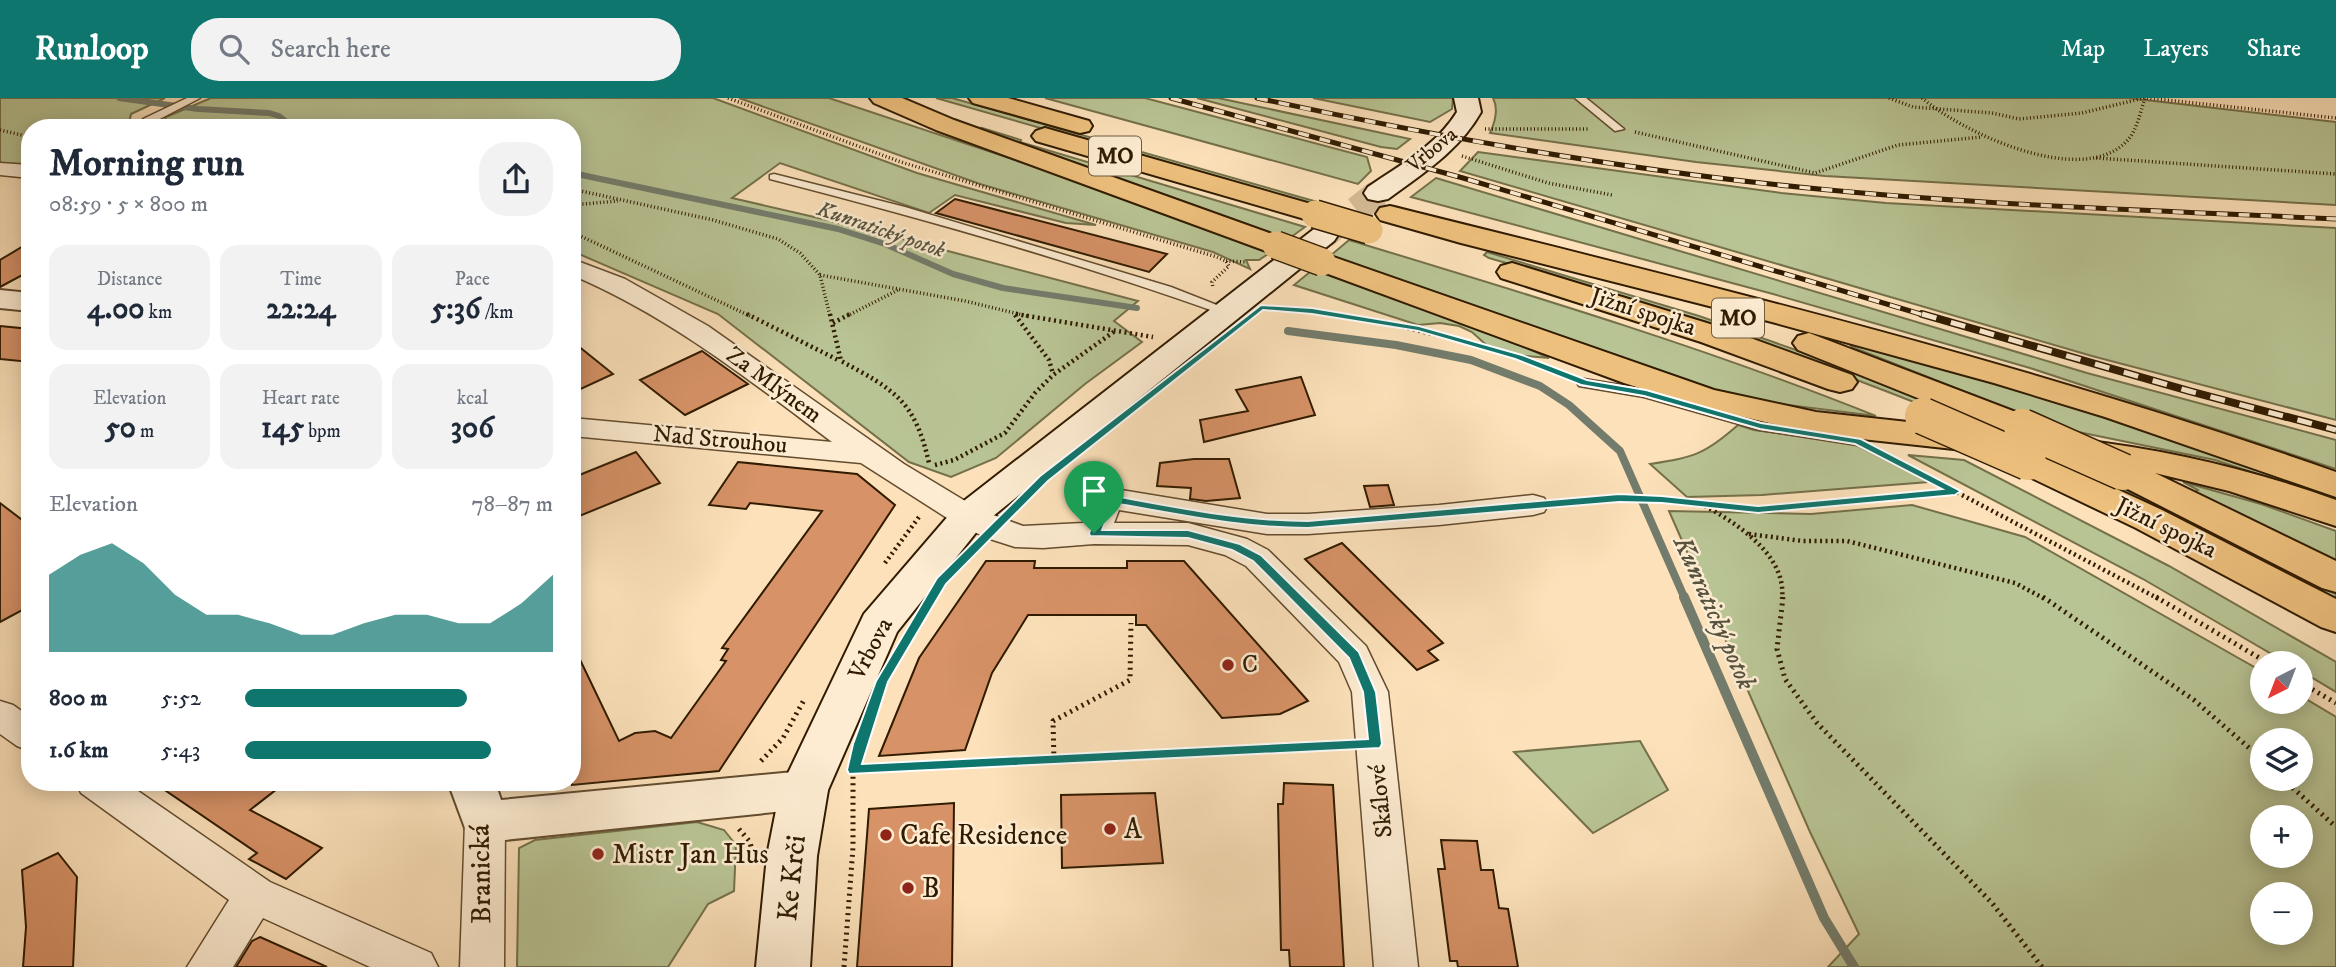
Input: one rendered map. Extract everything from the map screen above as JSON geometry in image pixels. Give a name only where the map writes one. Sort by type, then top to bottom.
[{"type":"highway","points":[[882,98],[945,125],[1276,245],[1324,228],[1648,380],[1741,408],[1815,423],[2157,461],[2242,482],[2336,514]]},
{"type":"highway","name":"Jižní spojka","points":[[915,98],[1324,228],[1379,212],[1447,230],[1567,264],[1732,316],[1862,363],[2025,444],[2207,548],[2336,617]]},
{"type":"highway","name":"Jižní spojka","points":[[981,98],[1324,228]]},
{"type":"highway","name":"Jižní spojka","points":[[1379,212],[1779,359],[1923,416],[2123,472],[2336,578]]},
{"type":"highway","points":[[1447,230],[1859,333],[1991,370],[2336,485]]},
{"type":"main road","name":"Vrbova","points":[[1379,212],[1463,125],[1469,112],[1466,98]]},
{"type":"main road","name":"Vrbova","points":[[804,790],[879,625],[969,516],[1223,302],[1324,228]]},
{"type":"main road","points":[[0,299],[21,301]]},
{"type":"main road","points":[[478,802],[804,790]]},
{"type":"main road","name":"Ke Krči","points":[[783,967],[792,856],[804,790]]},
{"type":"street","points":[[0,169],[21,171]]},
{"type":"street","name":"Za Mlýnem","points":[[581,270],[628,290],[697,328],[867,454],[921,490],[969,516]]},
{"type":"street","name":"Nad Strouhou","points":[[581,428],[867,454]]},
{"type":"street","points":[[969,516],[1015,536],[1094,533],[1109,498],[1267,524],[1308,524],[1439,515],[1533,505]]},
{"type":"street","name":"Skálové","points":[[1094,533],[1176,533],[1213,539],[1257,558],[1354,655],[1370,692],[1396,967]]},
{"type":"street","points":[[0,715],[21,730]]},
{"type":"street","points":[[108,791],[255,895],[416,967]]},
{"type":"street","name":"Branická","points":[[478,802],[482,967]]},
{"type":"street","points":[[209,967],[255,895]]},
{"type":"lane","points":[[1580,98],[1619,129]]},
{"type":"lane","points":[[152,119],[194,99]]},
{"type":"lane","points":[[774,177],[901,209],[1167,290],[1223,302]]},
{"type":"lane","points":[[1584,383],[1646,393],[1760,426],[1857,441]]},
{"type":"path","points":[[728,98],[928,170],[1217,257],[1226,261],[1229,266],[1211,284],[1223,302]]},
{"type":"path","points":[[1889,98],[1913,107],[1992,113],[2019,119],[2082,113],[2145,98],[2336,118]]},
{"type":"path","points":[[1922,98],[1982,137],[2048,156],[2336,174]]},
{"type":"path","points":[[2093,158],[2124,144],[2137,124],[2145,98]]},
{"type":"path","points":[[1485,129],[1619,129],[1815,173],[1898,145],[1982,137]]},
{"type":"path","points":[[0,130],[21,135]]},
{"type":"path","points":[[1461,156],[1548,183],[1612,195]]},
{"type":"path","points":[[581,191],[713,220],[778,239],[800,253],[820,275],[841,361]]},
{"type":"path","points":[[581,204],[622,200]]},
{"type":"path","points":[[581,236],[678,280],[892,389],[908,404],[925,443],[929,467],[954,460],[1005,433],[1035,393],[1053,375],[1116,331]]},
{"type":"path","points":[[820,275],[965,301],[1014,314],[1160,338]]},
{"type":"path","points":[[833,323],[898,290]]},
{"type":"path","points":[[1273,308],[1312,311],[1419,329],[1469,343]]},
{"type":"path","points":[[1014,314],[1049,360],[1053,375]]},
{"type":"path","points":[[1857,441],[2172,606],[2250,652]]},
{"type":"path","points":[[1533,505],[1619,498],[1662,499],[1758,510],[1955,491]]},
{"type":"path","points":[[1705,506],[1733,521],[1773,560],[1784,585],[1777,649],[1785,679],[1817,723],[1992,903],[2042,967]]},
{"type":"path","points":[[881,570],[920,515]]},
{"type":"path","points":[[1748,534],[1803,541],[1847,541],[2015,583],[2042,597],[2194,700],[2250,749]]},
{"type":"path","points":[[1054,760],[1054,720],[1130,680],[1131,623]]},
{"type":"path","points":[[2314,691],[2336,704]]},
{"type":"path","points":[[753,770],[783,738],[808,692]]},
{"type":"path","points":[[853,770],[1376,744]]},
{"type":"path","points":[[844,967],[853,847],[853,770],[856,757]]},
{"type":"path","points":[[2296,791],[2336,827]]},
{"type":"path","points":[[735,825],[750,842],[755,859]]},
{"type":"green space","points":[[0,98],[165,98],[131,114],[130,119],[21,119],[21,165],[0,163]]},
{"type":"green space","points":[[211,98],[713,98],[917,173],[1096,225],[1066,223],[955,195],[929,213],[780,163],[732,198],[849,225],[1138,301],[1114,321],[1142,342],[1085,384],[996,458],[951,477],[909,462],[718,314],[581,255],[581,119],[165,119]]},
{"type":"green space","points":[[739,98],[829,98],[1066,177],[1271,252],[1259,260],[1246,260],[1250,269],[1213,252],[980,184]]},
{"type":"green space","points":[[936,98],[952,98],[1328,205],[1323,209]]},
{"type":"green space","points":[[1045,98],[1145,98],[1367,157],[1371,171],[1358,184]]},
{"type":"green space","points":[[1197,98],[1218,98],[1410,139],[1397,149],[1381,147]]},
{"type":"green space","points":[[1313,98],[1453,98],[1452,109],[1430,122]]},
{"type":"green space","points":[[1493,98],[2128,98],[2336,122],[2336,205],[1825,176],[1696,162],[1490,133],[1496,116]]},
{"type":"green space","points":[[982,128],[1021,140],[1020,142],[1305,227],[1287,240],[983,131]]},
{"type":"green space","points":[[1478,152],[1781,193],[1886,203],[2336,228],[2336,420],[2092,356],[1460,171]]},
{"type":"green space","points":[[1436,178],[2087,373],[2336,440],[2336,469],[2030,368],[1773,294],[1411,197]]},
{"type":"green space","points":[[1349,240],[1681,344],[1876,416],[1780,404],[1699,387],[1330,256]]},
{"type":"green space","points":[[1487,252],[1699,316],[1813,356],[1941,406],[1934,410],[1714,329],[1489,258],[1484,255]]},
{"type":"green space","points":[[1315,268],[1549,358],[1493,351],[1472,332],[1459,326],[1440,323],[1418,325],[1294,285]]},
{"type":"green space","points":[[1848,342],[2122,420],[2336,494],[2336,500],[2215,460],[2054,427],[1852,347]]},
{"type":"green space","points":[[1738,425],[1754,430],[1852,443],[1929,482],[1762,495],[1687,497],[1650,464],[1698,453],[1716,443]]},
{"type":"green space","points":[[1908,455],[1964,460],[2169,566],[2336,662],[2336,692],[2314,679],[2314,651],[2266,651],[2143,579]]},
{"type":"green space","points":[[2059,463],[2074,465],[2233,541],[2336,594],[2336,603]]},
{"type":"green space","points":[[2183,482],[2261,504],[2336,531],[2336,562],[2195,492],[2198,490]]},
{"type":"green space","points":[[1912,505],[2025,537],[2250,665],[2250,714],[2314,714],[2314,704],[2336,717],[2336,967],[1828,967],[1859,934],[1810,832],[1669,511],[1811,514]]},
{"type":"green space","points":[[1640,741],[1668,790],[1593,833],[1514,752]]},
{"type":"green space","points":[[697,822],[724,830],[736,845],[734,891],[708,904],[668,967],[517,967],[519,848],[535,840]]},
{"type":"building","points":[[955,199],[1167,254],[1149,272],[936,213]]},
{"type":"building","points":[[21,247],[21,276],[0,287],[0,260]]},
{"type":"building","points":[[0,326],[21,328],[21,361],[0,359]]},
{"type":"building","points":[[581,348],[613,374],[581,389]]},
{"type":"building","points":[[702,351],[748,384],[685,415],[640,380]]},
{"type":"building","points":[[1301,377],[1315,415],[1204,442],[1200,420],[1248,411],[1236,390]]},
{"type":"building","points":[[636,452],[660,483],[581,515],[581,474]]},
{"type":"building","points":[[1229,459],[1240,498],[1206,501],[1190,499],[1191,488],[1157,486],[1160,463]]},
{"type":"building","points":[[738,462],[857,474],[895,505],[719,771],[581,784],[581,662],[619,741],[635,733],[655,731],[671,738],[726,661],[721,660],[728,649],[722,648],[822,511],[750,503],[746,509],[709,505]]},
{"type":"building","points":[[1388,485],[1394,505],[1370,507],[1364,486]]},
{"type":"building","points":[[0,503],[21,519],[21,611],[0,622]]},
{"type":"building","points":[[1342,543],[1443,643],[1428,651],[1438,660],[1417,670],[1305,559]]},
{"type":"building","name":"C","points":[[986,561],[1035,561],[1034,568],[1127,568],[1127,561],[1184,561],[1308,701],[1280,714],[1222,718],[1146,625],[1136,625],[1136,615],[1028,615],[992,673],[965,750],[879,756],[919,658]]},
{"type":"building","points":[[1284,783],[1333,785],[1344,967],[1290,967],[1289,950],[1281,950],[1278,804],[1283,804]]},
{"type":"building","points":[[166,791],[274,791],[250,810],[322,848],[286,879],[249,859],[257,853]]},
{"type":"building","name":"A","points":[[1155,793],[1163,863],[1062,868],[1061,795]]},
{"type":"building","name":"B","points":[[954,803],[952,967],[857,967],[869,809]]},
{"type":"building","points":[[1441,840],[1477,841],[1481,870],[1493,870],[1499,908],[1508,909],[1518,967],[1458,967],[1457,961],[1450,961],[1438,869],[1445,869]]},
{"type":"building","points":[[58,853],[77,877],[73,967],[23,967],[26,927],[22,870]]},
{"type":"building","points":[[260,937],[327,967],[236,967],[252,941]]},
{"type":"waterway","name":"Kunratický potok","points":[[119,98],[198,109],[269,113],[283,119]]},
{"type":"waterway","name":"Kunratický potok","points":[[581,175],[838,229],[885,244],[953,274],[1003,288],[1137,308]]},
{"type":"waterway","name":"Kunratický potok","points":[[1288,331],[1396,345],[1471,360],[1540,386],[1569,405],[1620,451],[1685,599]]},
{"type":"waterway","name":"Kunratický potok","points":[[1684,597],[1824,918],[1854,967]]},
{"type":"tunnel","points":[[1324,235],[1378,193]]},
{"type":"railway","points":[[1171,98],[1463,178],[1927,316]]},
{"type":"railway","points":[[1257,98],[1542,153],[1757,183],[2082,208],[2336,219]]},
{"type":"railway","points":[[1922,314],[2189,391],[2336,430]]},
{"type":"place","name":"C","points":[[1228,665]]},
{"type":"place","name":"A","points":[[1110,829]]},
{"type":"place","name":"Cafe Residence","points":[[886,835]]},
{"type":"place","name":"Mistr Jan Hus","points":[[598,854]]},
{"type":"place","name":"B","points":[[908,888]]},
{"type":"route","points":[[1261,307],[1312,311],[1419,329],[1518,357],[1584,383],[1646,393],[1760,426],[1857,441],[1955,491],[1758,510],[1662,499],[1619,498],[1308,524],[1267,524],[1225,519],[1109,498],[1094,533],[1188,534],[1213,539],[1257,558],[1354,655],[1370,692],[1376,744],[853,770],[859,744],[882,681],[941,581],[1044,478],[1261,307]]}]
